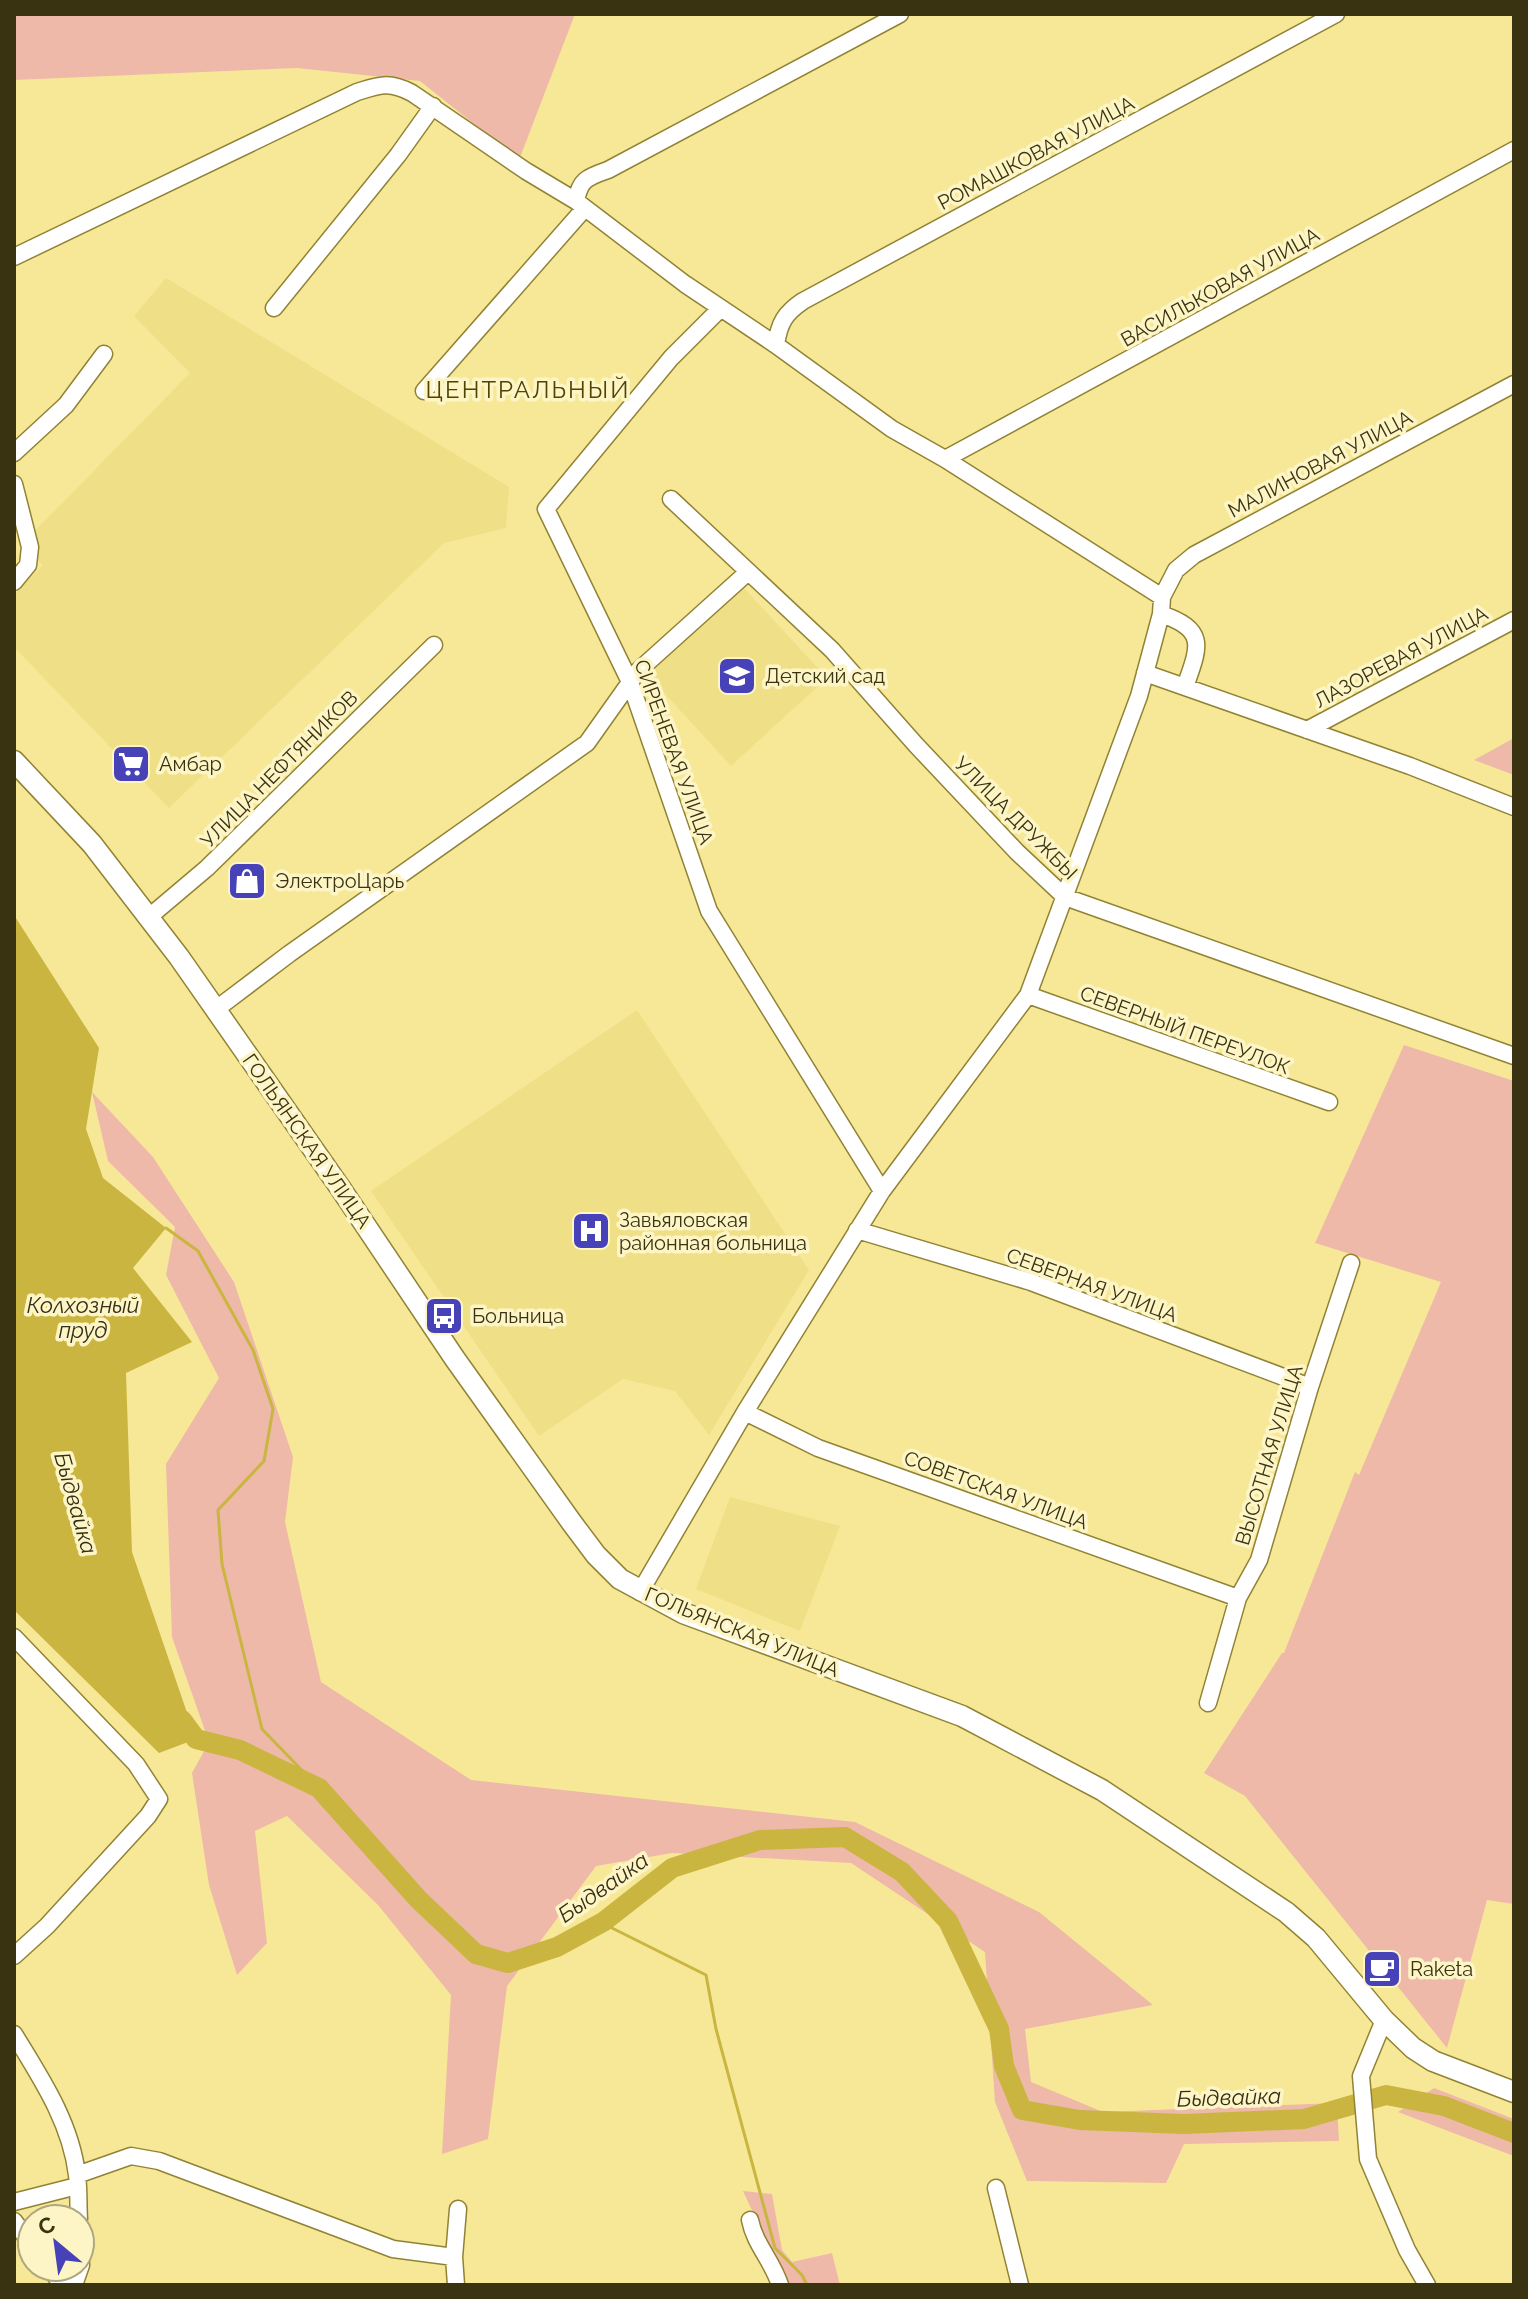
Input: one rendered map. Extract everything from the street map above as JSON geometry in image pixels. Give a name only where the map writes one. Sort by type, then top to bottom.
[{"type":"main road","name":"ГОЛЬЯНСКАЯ УЛИЦА","points":[[14,761],[92,844],[149,917],[341,1189],[455,1359],[572,1523],[613,1573],[640,1592],[683,1613],[962,1716],[1102,1790],[1286,1912],[1316,1938],[1384,2020],[1413,2048],[1433,2061],[1514,2092]]},
{"type":"street","points":[[424,391],[580,205],[580,184],[586,177],[608,170],[900,14]]},
{"type":"street","name":"РОМАШКОВАЯ УЛИЦА","points":[[776,345],[778,328],[787,312],[803,301],[1336,14]]},
{"type":"street","points":[[14,257],[357,92],[378,85],[395,84],[580,205],[720,309],[776,345],[892,429],[945,459],[1185,622],[1194,635],[1197,652],[1185,687]]},
{"type":"street","points":[[274,308],[398,155],[433,106]]},
{"type":"street","name":"ВАСИЛЬКОВАЯ УЛИЦА","points":[[945,459],[1514,150]]},
{"type":"street","name":"СИРЕНЕВАЯ УЛИЦА","points":[[720,309],[671,358],[546,509],[630,682],[709,911],[882,1191]]},
{"type":"street","points":[[14,453],[66,405],[104,354]]},
{"type":"street","name":"МАЛИНОВАЯ УЛИЦА","points":[[640,1592],[745,1412],[882,1191],[1028,995],[1145,673],[1161,605],[1176,570],[1194,555],[1514,384]]},
{"type":"street","points":[[14,484],[30,547],[28,565],[14,582]]},
{"type":"street","name":"УЛИЦА ДРУЖБЫ","points":[[671,499],[832,650],[987,820],[1065,897],[1514,1056]]},
{"type":"street","points":[[215,1010],[587,743],[638,671],[748,572]]},
{"type":"street","name":"ЛАЗОРЕВАЯ УЛИЦА","points":[[1307,730],[1514,620]]},
{"type":"street","name":"УЛИЦА НЕФТЯНИКОВ","points":[[149,917],[207,868],[434,645]]},
{"type":"street","points":[[1145,673],[1514,807]]},
{"type":"street","name":"СЕВЕРНЫЙ ПЕРЕУЛОК","points":[[1028,995],[1329,1102]]},
{"type":"street","name":"СЕВЕРНАЯ УЛИЦА","points":[[857,1230],[1031,1282],[1310,1387]]},
{"type":"street","name":"ВЫСОТНАЯ УЛИЦА","points":[[1208,1703],[1238,1598],[1259,1560],[1310,1387],[1351,1263]]},
{"type":"street","name":"СОВЕТСКАЯ УЛИЦА","points":[[745,1412],[818,1448],[1238,1598]]},
{"type":"street","points":[[14,1637],[136,1764],[159,1799],[148,1816],[47,1926],[14,1956]]},
{"type":"street","points":[[1384,2020],[1361,2076],[1368,2159],[1407,2250],[1427,2285]]},
{"type":"street","points":[[14,2034],[58,2109],[77,2180],[78,2203]]},
{"type":"street","points":[[14,2202],[77,2180],[131,2156],[159,2161],[393,2249],[454,2257]]},
{"type":"street","points":[[996,2188],[1020,2285]]},
{"type":"street","points":[[456,2285],[454,2257],[458,2209]]},
{"type":"street","points":[[750,2220],[753,2238],[774,2266],[780,2285]]},
{"type":"shaded area","points":[[14,14],[575,14],[519,160],[420,81],[297,68],[14,80]]},
{"type":"shaded area","points":[[166,278],[509,487],[506,528],[444,543],[169,808],[14,647],[14,595],[43,565],[21,545],[190,373],[134,316]]},
{"type":"shaded area","name":"Детский сад","points":[[743,587],[827,678],[731,766],[647,674]]},
{"type":"shaded area","points":[[1514,738],[1514,775],[1474,760]]},
{"type":"shaded area","name":"Завьяловская районная больница","points":[[637,1010],[809,1270],[709,1435],[675,1391],[623,1379],[539,1436],[371,1191]]},
{"type":"shaded area","points":[[1404,1045],[1514,1081],[1514,1904],[1487,1900],[1447,2048],[1245,1796],[1204,1773],[1284,1653],[1355,1472],[1359,1475],[1441,1282],[1315,1243]]},
{"type":"shaded area","points":[[92,1092],[153,1157],[234,1282],[293,1457],[285,1522],[321,1682],[471,1780],[855,1822],[1039,1912],[1153,2005],[1025,2029],[1031,2082],[1103,2112],[1337,2103],[1339,2141],[1184,2144],[1166,2183],[1027,2181],[995,2102],[985,1952],[851,1863],[672,1853],[596,1866],[507,1986],[488,2139],[442,2154],[451,1995],[378,1905],[287,1816],[255,1831],[267,1943],[237,1975],[209,1885],[192,1773],[209,1742],[172,1637],[166,1464],[219,1378],[166,1275],[175,1227],[108,1161]]},
{"type":"shaded area","points":[[730,1497],[840,1526],[800,1631],[696,1589]]},
{"type":"shaded area","points":[[1434,2088],[1514,2119],[1514,2156],[1398,2112]]},
{"type":"shaded area","points":[[743,2191],[772,2194],[782,2250],[792,2262],[832,2253],[840,2285],[780,2285],[778,2266]]},
{"type":"water","name":"Колхозный пруд","points":[[14,915],[99,1048],[86,1129],[103,1178],[166,1228],[133,1268],[192,1342],[126,1373],[132,1552],[196,1739],[159,1753],[14,1610]]},
{"type":"waterway","points":[[166,1228],[198,1251],[253,1350],[273,1409],[264,1461],[218,1510],[222,1564],[262,1729],[319,1788]]},
{"type":"waterway","name":"Быдвайка","points":[[182,1720],[196,1739],[240,1750],[319,1788],[418,1899],[476,1954],[508,1963],[557,1947],[603,1922],[672,1868],[760,1840],[845,1837],[902,1872],[948,1921],[999,2029],[1004,2066],[1022,2110],[1080,2120],[1184,2124],[1304,2119],[1386,2095],[1444,2106],[1514,2133]]},
{"type":"waterway","points":[[602,1923],[706,1975],[716,2029],[775,2248],[802,2275],[807,2285]]},
{"type":"place","name":"Детский сад","points":[[737,676]]},
{"type":"place","name":"Амбар","points":[[131,764]]},
{"type":"place","name":"ЭлектроЦарь","points":[[247,881]]},
{"type":"place","name":"Завьяловская районная больница","points":[[591,1231]]},
{"type":"place","name":"Больница","points":[[444,1316]]},
{"type":"place","name":"Raketa","points":[[1382,1969]]},
{"type":"district","name":"ЦЕНТРАЛЬНЫЙ","points":[[528,390]]}]
